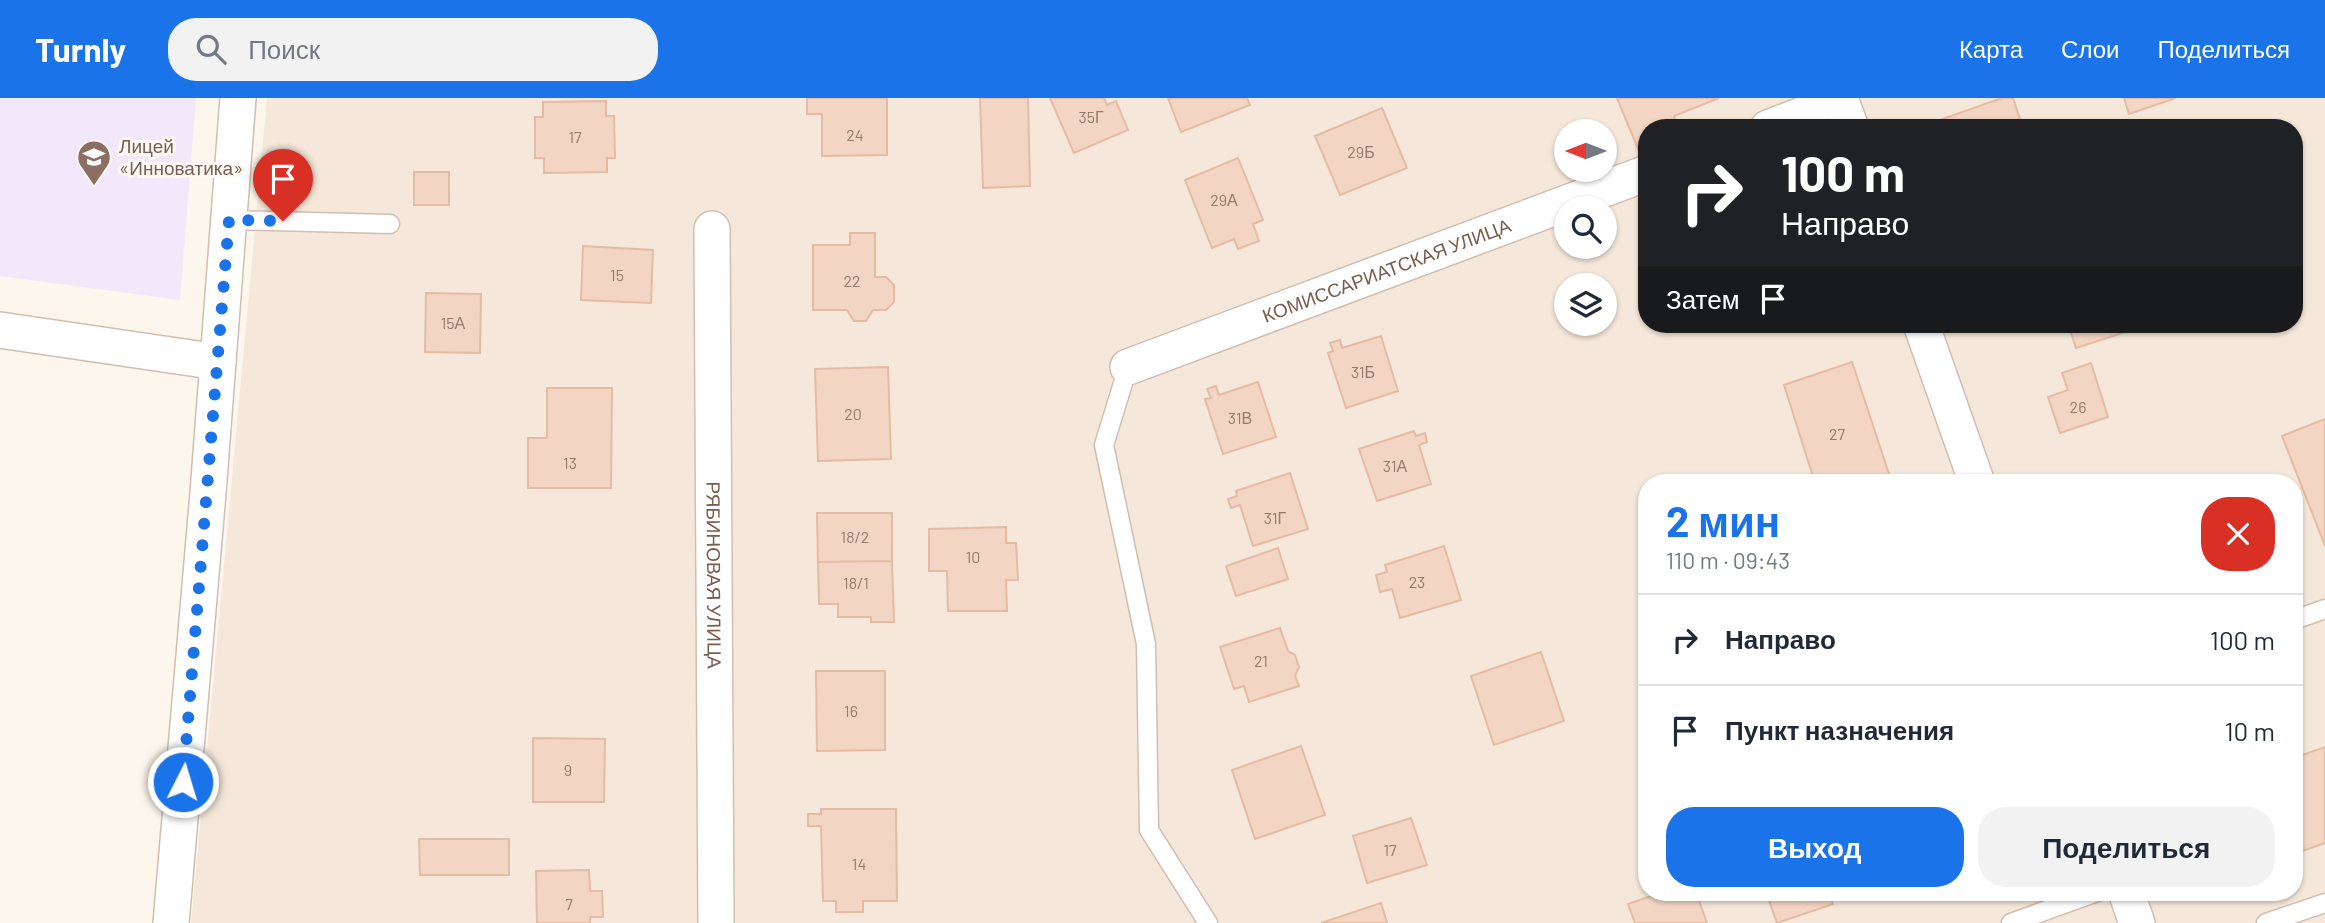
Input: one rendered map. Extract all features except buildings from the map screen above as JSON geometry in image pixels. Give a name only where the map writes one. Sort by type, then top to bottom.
[{"type":"street","points":[[171,923],[239,98]]},
{"type":"street","points":[[1791,119],[1812,111],[1823,98]]},
{"type":"street","points":[[1840,98],[1848,119]]},
{"type":"street","name":"КОМИССАРИАТСКАЯ УЛИЦА","points":[[1128,367],[1638,176]]},
{"type":"street","name":"РЯБИНОВАЯ УЛИЦА","points":[[712,229],[716,923]]},
{"type":"street","points":[[0,330],[218,362]]},
{"type":"street","points":[[1924,333],[1974,474]]},
{"type":"street","points":[[2129,901],[2137,923]]},
{"type":"lane","points":[[229,220],[390,224]]},
{"type":"lane","points":[[1128,367],[1104,445],[1146,644],[1149,830],[1208,923]]},
{"type":"lane","points":[[2303,617],[2325,609]]},
{"type":"lane","points":[[2011,923],[2072,901]]},
{"type":"lane","points":[[2266,923],[2325,903]]},
{"type":"shaded area","name":"Лицей «Инноватика»","points":[[0,98],[196,98],[180,300],[0,276]]},
{"type":"shaded area","points":[[267,98],[2325,98],[2325,923],[191,923]]},
{"type":"place","name":"Лицей «Инноватика»","points":[[94,187]]},
{"type":"route","points":[[183,782],[229,220],[283,221]]}]
